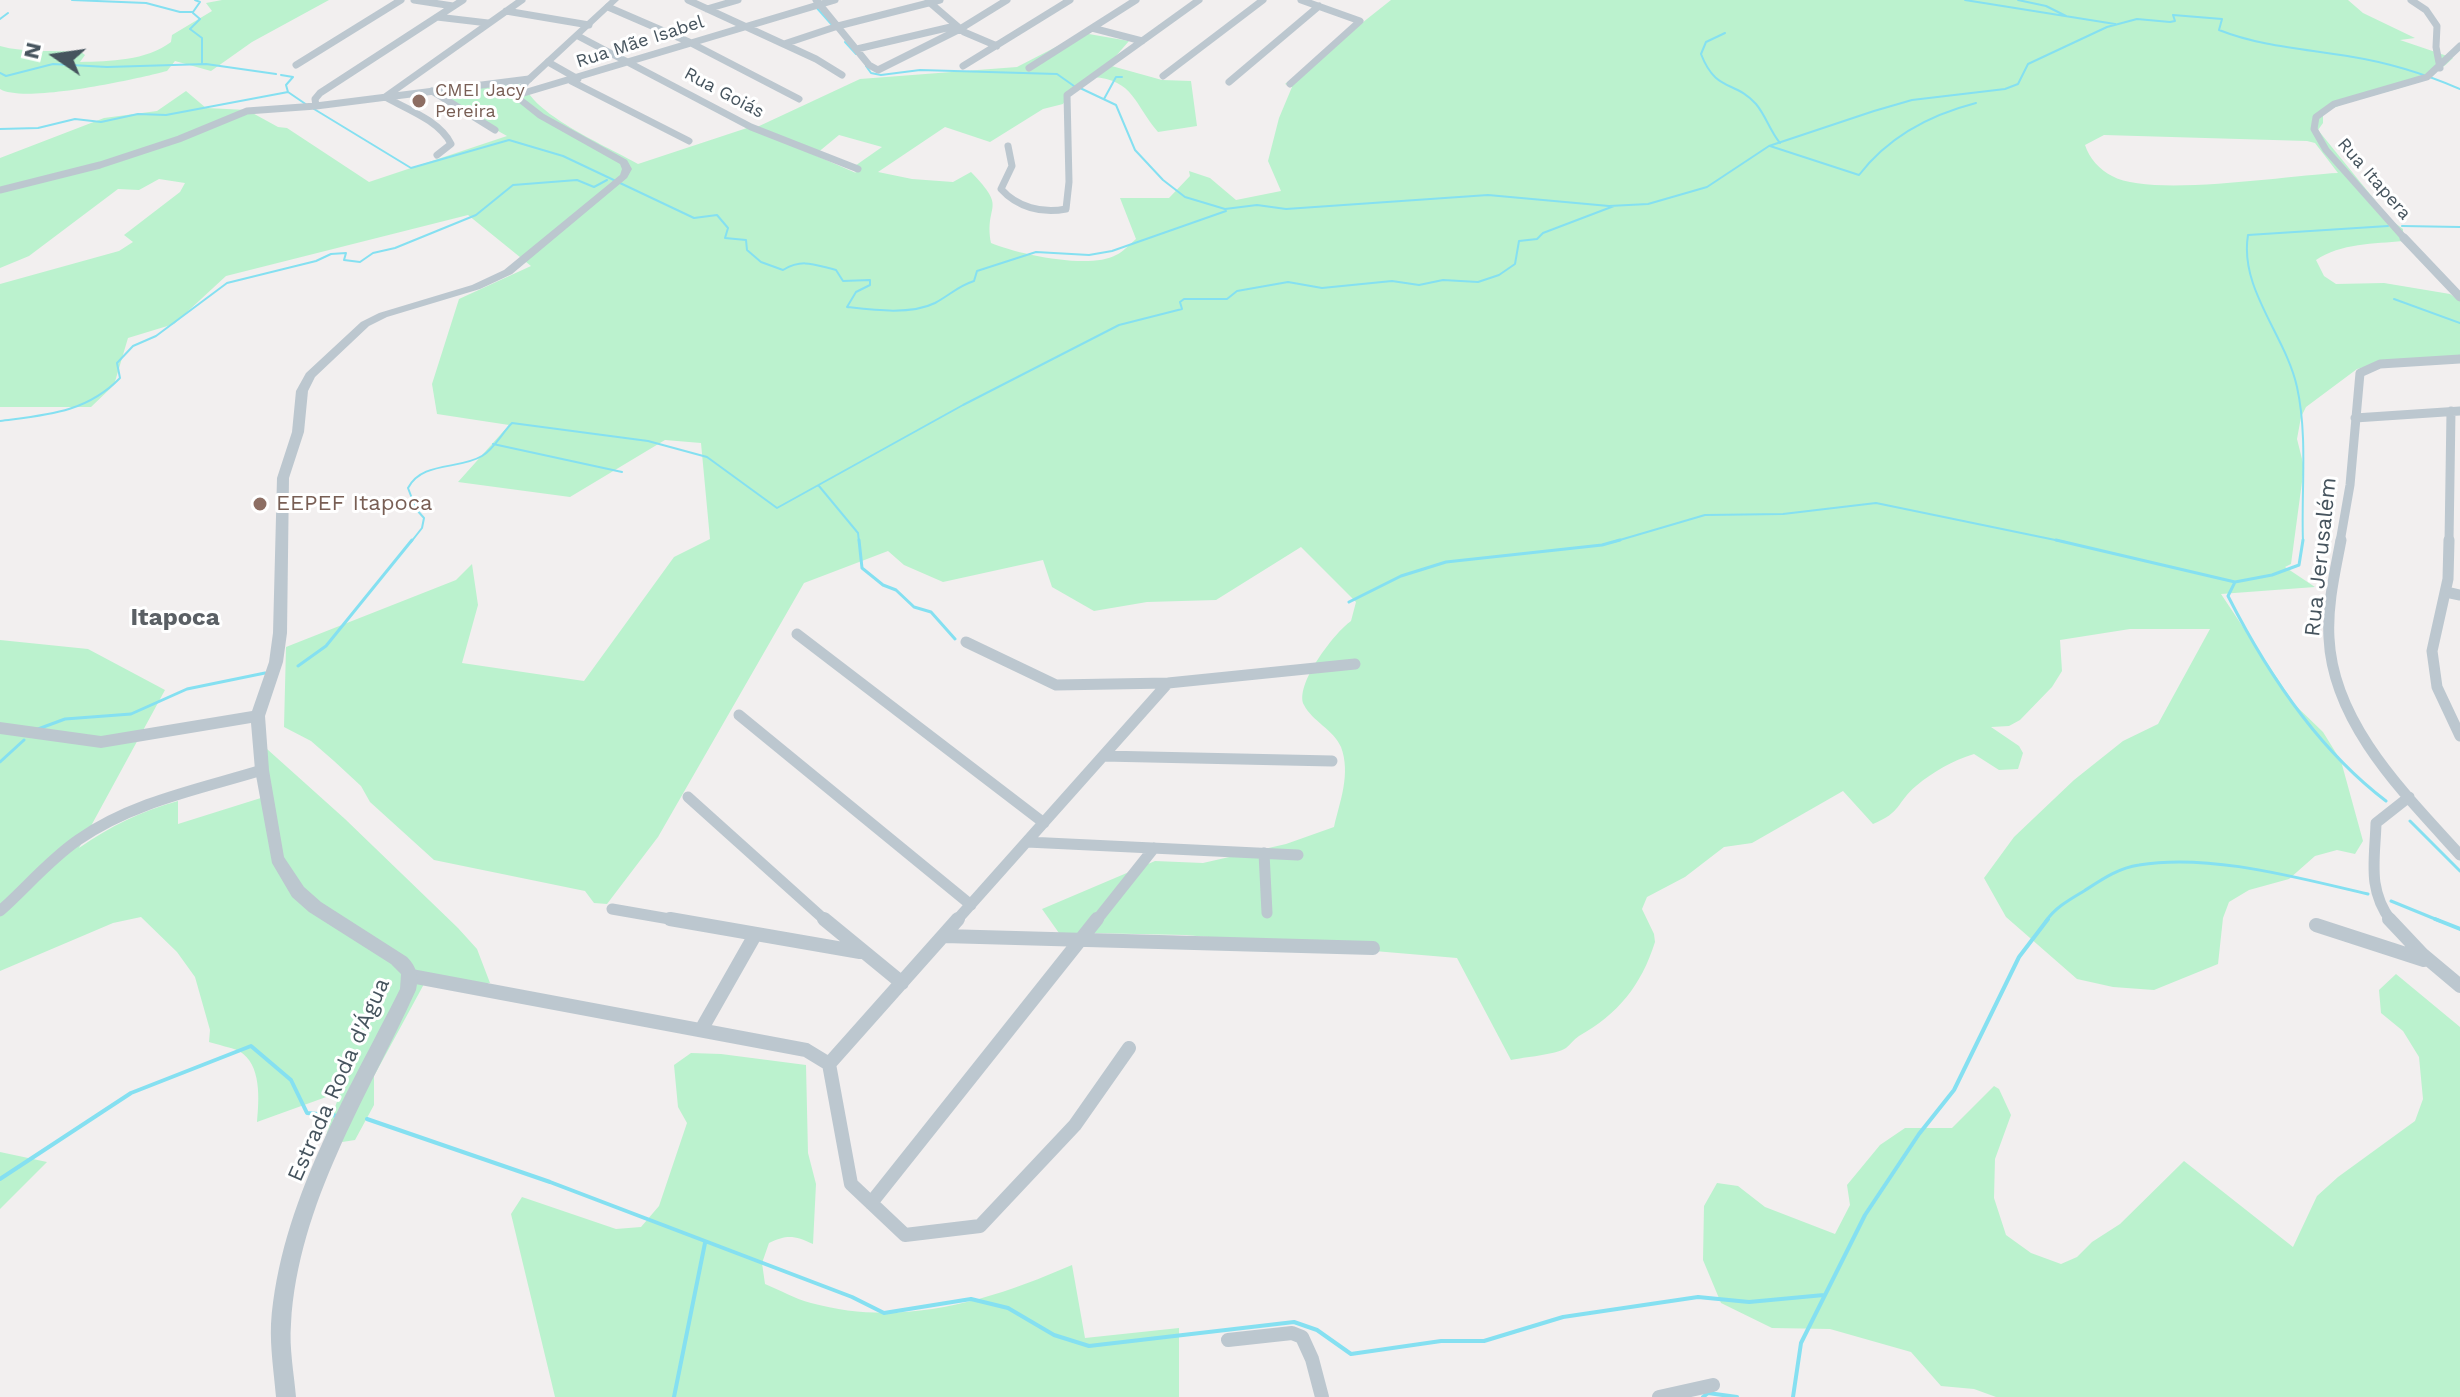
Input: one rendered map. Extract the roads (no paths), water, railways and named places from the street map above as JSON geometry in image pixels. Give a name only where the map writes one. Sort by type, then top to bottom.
[{"type":"street","points":[[296,65],[401,0]]},
{"type":"street","points":[[414,0],[453,6]]},
{"type":"street","points":[[316,104],[320,93],[463,0]]},
{"type":"street","points":[[385,97],[522,0]]},
{"type":"street","points":[[688,0],[745,25],[842,75]]},
{"type":"street","points":[[707,9],[738,0]]},
{"type":"street","name":"Rua Mãe Isabel","points":[[517,95],[575,80],[818,2],[835,0]]},
{"type":"street","points":[[784,44],[838,26],[940,0]]},
{"type":"street","points":[[818,2],[873,68],[881,70],[1007,0]]},
{"type":"street","points":[[963,66],[1070,0]]},
{"type":"street","points":[[1029,68],[1136,0]]},
{"type":"street","points":[[1008,146],[1012,166],[1001,189],[1008,198],[1036,207],[1066,209],[1069,182],[1066,96],[1199,0]]},
{"type":"street","points":[[1163,76],[1263,0]]},
{"type":"street","points":[[1290,84],[1359,23],[1357,18],[1301,0]]},
{"type":"street","points":[[2411,0],[2432,14],[2439,24],[2441,32],[2436,56],[2440,68]]},
{"type":"street","points":[[928,1],[957,27],[997,46]]},
{"type":"street","points":[[517,95],[529,79],[612,3],[799,99]]},
{"type":"street","points":[[1229,82],[1319,6]]},
{"type":"street","points":[[506,11],[589,25]]},
{"type":"street","points":[[437,17],[488,23]]},
{"type":"street","points":[[857,49],[957,27]]},
{"type":"street","points":[[1092,28],[1142,41]]},
{"type":"street","name":"Rua Goiás","points":[[578,36],[766,134],[828,161],[858,169]]},
{"type":"street","points":[[2437,48],[2457,52]]},
{"type":"street","name":"Rua Itapera","points":[[2457,52],[2428,76],[2334,104],[2316,117],[2314,129],[2336,161],[2460,297]]},
{"type":"street","points":[[548,62],[575,80],[689,141]]},
{"type":"street","points":[[0,190],[100,165],[171,142],[247,111],[529,79]]},
{"type":"street","points":[[432,91],[495,130]]},
{"type":"street","name":"Estrada Roda d'Água","points":[[286,1397],[281,1327],[289,1264],[321,1174],[408,990],[411,976],[408,968],[397,959],[315,907],[298,892],[277,858],[262,770],[258,716],[276,662],[282,594],[283,478],[298,432],[306,380],[358,329],[373,319],[476,287],[508,272],[617,184],[627,169],[617,157],[521,104],[517,95]]},
{"type":"street","points":[[385,97],[443,131],[451,139],[451,144],[437,155]]},
{"type":"street","name":"Rua Jerusalém","points":[[2460,359],[2380,364],[2364,369],[2358,381],[2348,496],[2331,600],[2329,642],[2337,676],[2356,726],[2409,797],[2460,855]]},
{"type":"street","points":[[2355,418],[2456,411],[2446,592],[2432,651],[2437,687],[2460,736]]},
{"type":"street","points":[[2446,592],[2460,595]]},
{"type":"street","points":[[797,634],[1044,823]]},
{"type":"street","points":[[966,642],[1056,685],[1168,683],[1355,664]]},
{"type":"street","points":[[829,1064],[1168,683]]},
{"type":"street","points":[[739,715],[971,905]]},
{"type":"street","points":[[0,728],[101,742],[258,716]]},
{"type":"street","points":[[1103,756],[1332,761]]},
{"type":"street","points":[[0,911],[67,848],[98,828],[160,802],[262,770]]},
{"type":"street","points":[[688,797],[861,952],[902,983]]},
{"type":"street","points":[[2409,797],[2376,823],[2373,887],[2392,924],[2428,961],[2460,986]]},
{"type":"street","points":[[1027,842],[1298,855]]},
{"type":"street","points":[[871,1203],[1154,848]]},
{"type":"street","points":[[1264,853],[1267,913]]},
{"type":"street","points":[[612,909],[861,952]]},
{"type":"street","points":[[2316,925],[2428,961]]},
{"type":"street","points":[[701,1030],[755,935]]},
{"type":"street","points":[[944,936],[1373,948]]},
{"type":"street","points":[[411,976],[806,1050],[829,1064],[851,1184],[905,1235],[980,1226],[1075,1125],[1129,1048]]},
{"type":"street","points":[[1228,1340],[1292,1333],[1302,1337],[1312,1359],[1322,1397]]},
{"type":"street","points":[[1659,1397],[1713,1385]]},
{"type":"waterway","points":[[72,0],[146,3],[180,12],[193,12],[200,2],[195,0]]},
{"type":"waterway","points":[[1965,0],[2115,24]]},
{"type":"waterway","points":[[2018,0],[2046,6],[2066,16]]},
{"type":"waterway","points":[[816,7],[832,25]]},
{"type":"waterway","points":[[0,19],[8,13]]},
{"type":"waterway","points":[[193,13],[200,19],[190,29],[202,38],[202,63]]},
{"type":"waterway","points":[[1780,142],[1912,100],[2005,89],[2018,84],[2028,64],[2107,27],[2137,19],[2170,22],[2175,21],[2173,15],[2222,19],[2219,30],[2235,36],[2380,62],[2460,89]]},
{"type":"waterway","points":[[1725,33],[1706,42],[1701,54],[1719,81],[1756,104],[1780,142]]},
{"type":"waterway","points":[[845,42],[856,54]]},
{"type":"waterway","points":[[0,73],[6,76],[53,64],[107,67],[206,64],[276,74]]},
{"type":"waterway","points":[[866,66],[871,73],[881,75],[920,70],[1057,74],[1074,86]]},
{"type":"waterway","points":[[281,75],[293,77],[286,85],[288,92]]},
{"type":"waterway","points":[[1104,99],[1116,77],[1122,77]]},
{"type":"waterway","points":[[1080,88],[1116,105],[1135,150],[1163,180],[1185,197],[1225,209],[1257,205],[1286,209],[1488,195],[1609,206],[1648,204],[1707,187],[1769,146],[1780,142]]},
{"type":"waterway","points":[[0,129],[38,128],[75,119],[101,122],[138,114],[166,115],[288,92]]},
{"type":"waterway","points":[[288,92],[307,105]]},
{"type":"waterway","points":[[1770,146],[1859,175],[1883,149],[1911,129],[1942,114],[1976,103]]},
{"type":"waterway","points":[[314,109],[411,168],[509,140],[563,156],[694,218],[717,215],[728,228],[725,238],[746,240],[747,250],[761,262],[783,270],[803,263],[836,270],[843,281],[870,280],[870,285],[856,292],[847,307],[892,311],[925,307],[974,281],[977,271],[1036,252],[1089,255],[1112,251],[1226,211]]},
{"type":"waterway","points":[[0,421],[64,410],[93,399],[120,378],[117,363],[133,346],[156,336],[227,283],[316,261],[331,254],[346,253],[344,260],[360,262],[373,253],[395,248],[476,215],[513,185],[577,180],[594,187],[607,180]]},
{"type":"waterway","points":[[494,444],[512,423],[648,441],[707,457],[777,508],[963,405],[1119,325],[1182,309],[1180,302],[1184,299],[1227,299],[1237,291],[1288,282],[1322,288],[1392,281],[1419,285],[1443,280],[1478,282],[1499,275],[1515,264],[1519,241],[1537,239],[1543,233],[1614,206]]},
{"type":"waterway","points":[[2303,540],[2303,445],[2297,387],[2250,274],[2248,235],[2388,226]]},
{"type":"waterway","points":[[2402,226],[2460,227]]},
{"type":"waterway","points":[[2394,299],[2460,323]]},
{"type":"waterway","points":[[411,542],[422,528],[424,518],[416,509],[408,488],[414,479],[432,470],[473,460],[494,444]]},
{"type":"waterway","points":[[494,444],[622,472]]},
{"type":"waterway","points":[[819,486],[858,533],[859,542]]},
{"type":"waterway","points":[[1617,541],[1705,515],[1783,514],[1876,503],[2061,541]]},
{"type":"waterway","points":[[298,666],[326,646],[412,540]]},
{"type":"waterway","points":[[859,540],[862,568],[883,585],[896,590],[914,607],[931,612],[955,639]]},
{"type":"waterway","points":[[2056,540],[2061,541]]},
{"type":"waterway","points":[[2235,582],[2272,575],[2299,565],[2303,540]]},
{"type":"waterway","points":[[1349,602],[1401,576],[1446,562],[1617,541]]},
{"type":"waterway","points":[[2061,541],[2065,542]]},
{"type":"waterway","points":[[2061,541],[2235,582]]},
{"type":"waterway","points":[[2235,582],[2228,596],[2259,652],[2296,708],[2338,758],[2386,801]]},
{"type":"waterway","points":[[38,729],[65,719],[131,714],[187,689],[265,673]]},
{"type":"waterway","points":[[0,762],[24,740]]},
{"type":"waterway","points":[[2410,821],[2460,871]]},
{"type":"waterway","points":[[2046,921],[2063,904],[2117,872],[2139,865],[2166,862],[2254,869],[2368,894]]},
{"type":"waterway","points":[[2391,901],[2440,921]]},
{"type":"waterway","points":[[1793,1397],[1801,1343],[1865,1215],[1919,1134],[1954,1090],[2019,957],[2048,919]]},
{"type":"waterway","points":[[2435,919],[2440,921]]},
{"type":"waterway","points":[[2440,921],[2460,929]]},
{"type":"waterway","points":[[0,1179],[131,1093],[251,1046],[291,1080],[307,1113],[340,1116]]},
{"type":"waterway","points":[[367,1119],[550,1182],[852,1297],[884,1313],[971,1299],[1008,1308],[1054,1335],[1089,1346],[1294,1322],[1317,1330],[1351,1354],[1441,1341],[1484,1341],[1563,1317],[1698,1297],[1749,1302],[1824,1295]]},
{"type":"waterway","points":[[674,1397],[705,1243]]},
{"type":"waterway","points":[[1703,1397],[1708,1393],[1737,1397]]},
{"type":"place","name":"CMEI Jacy Pereira","points":[[419,101]]},
{"type":"place","name":"EEPEF Itapoca","points":[[260,504]]},
{"type":"district","name":"Itapoca","points":[[175,618]]}]
